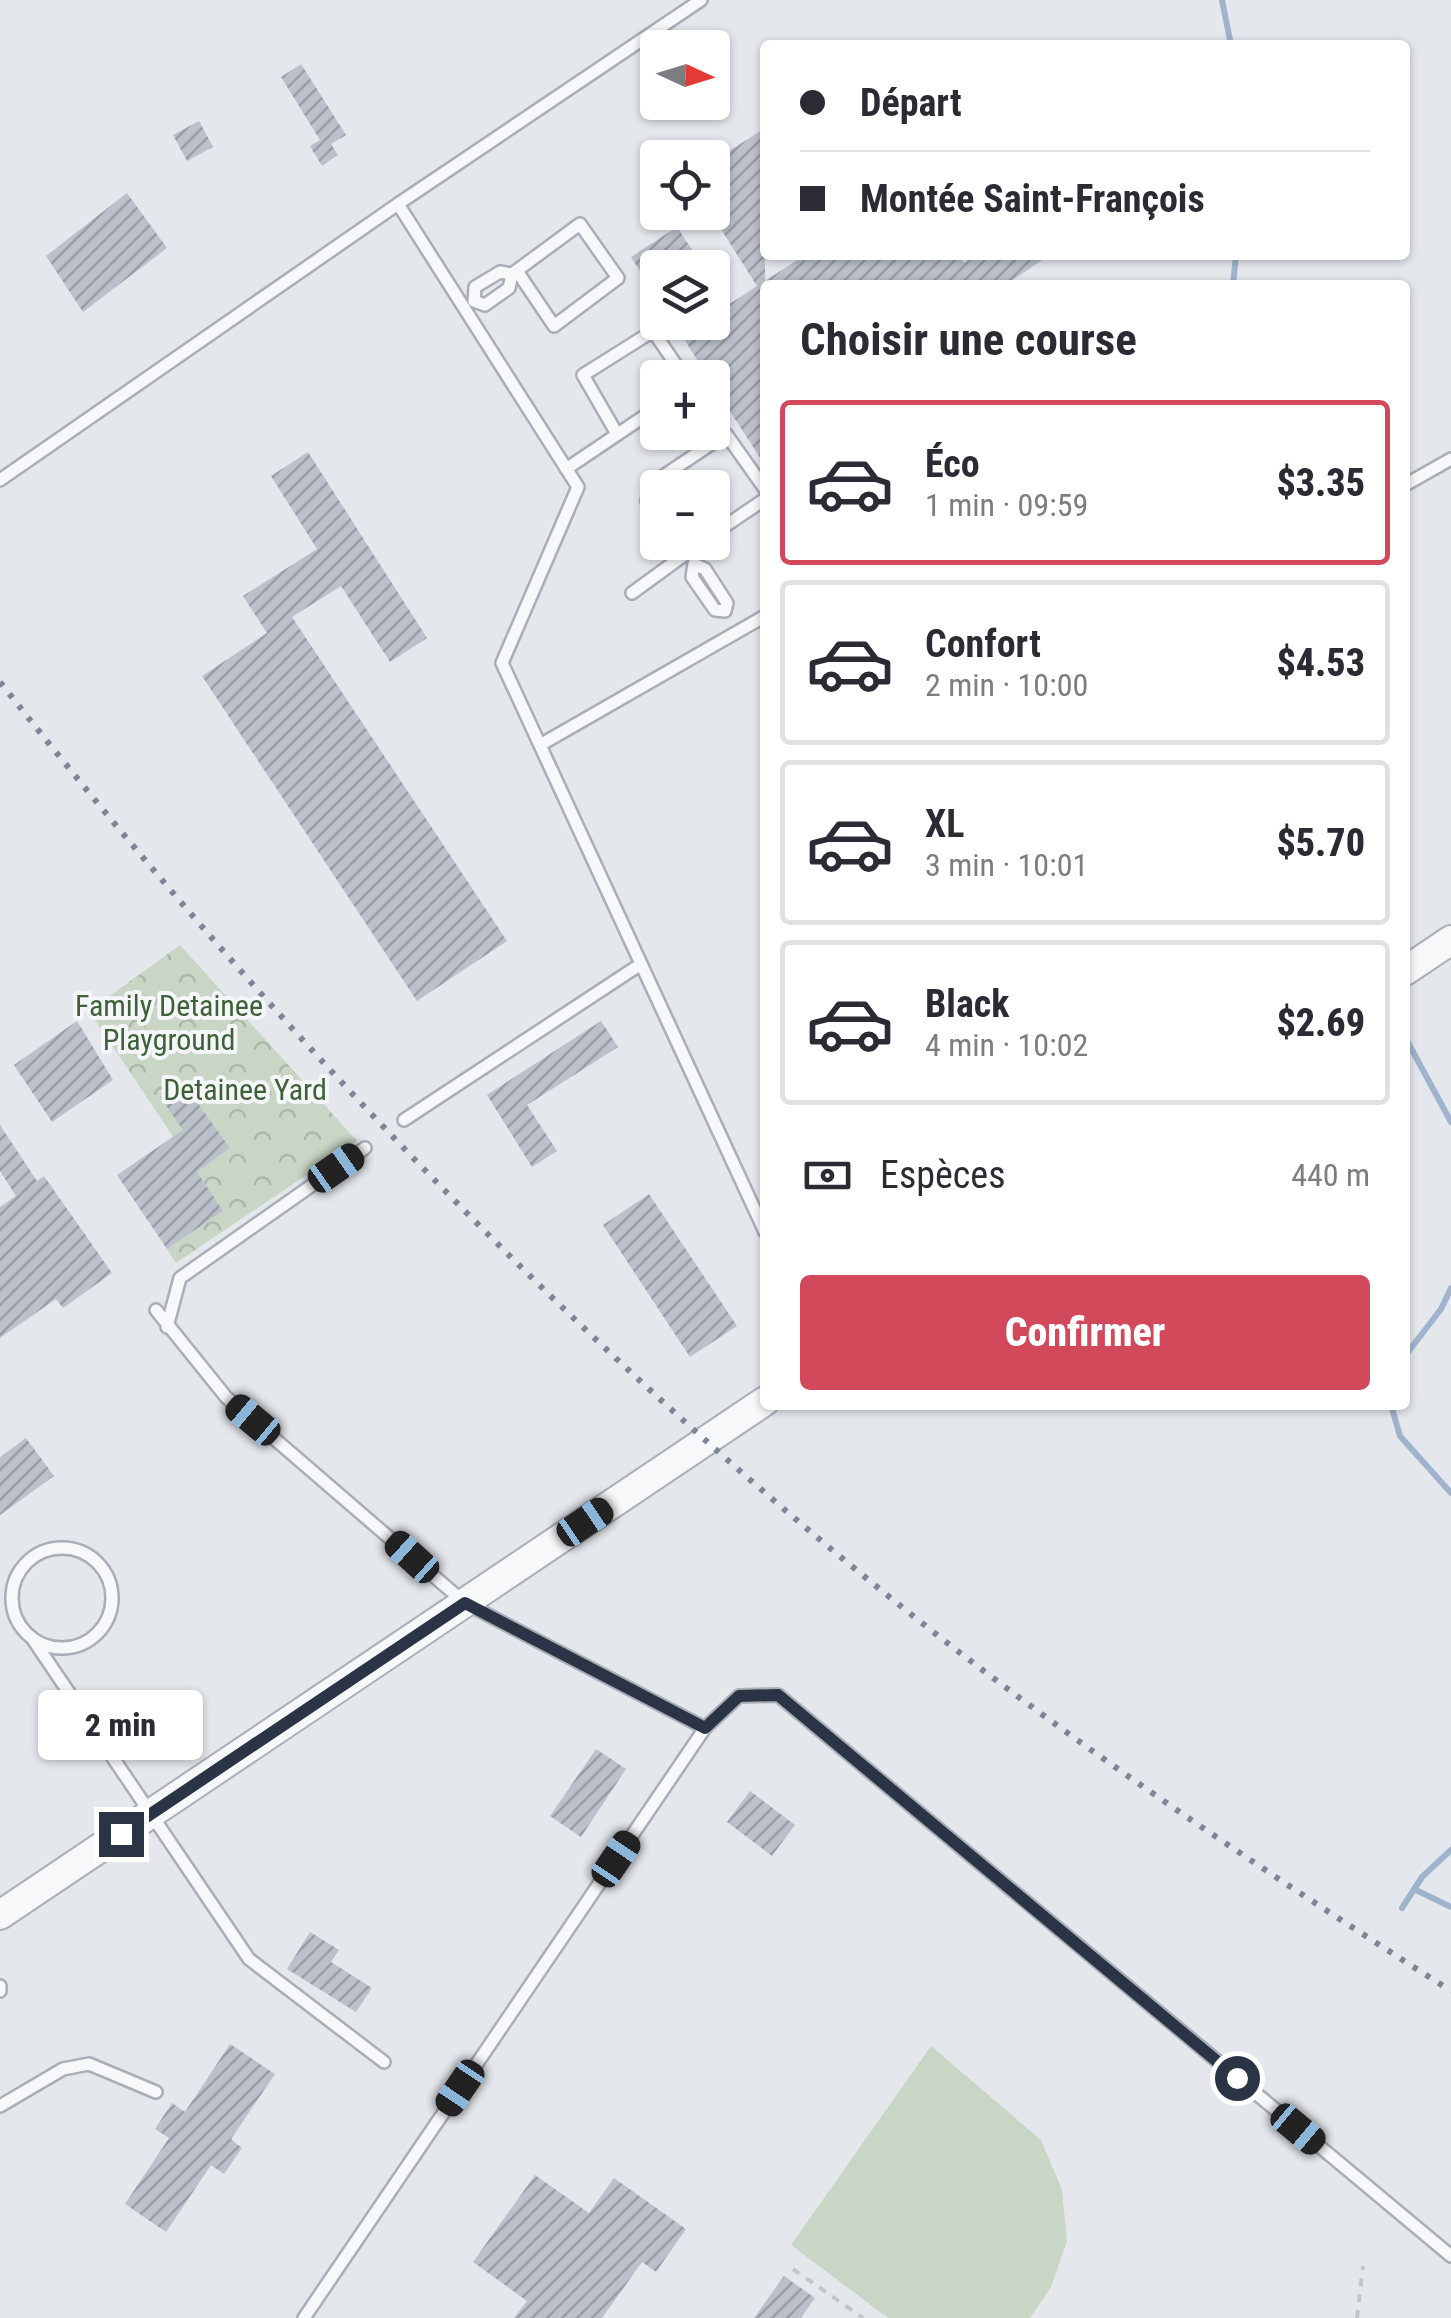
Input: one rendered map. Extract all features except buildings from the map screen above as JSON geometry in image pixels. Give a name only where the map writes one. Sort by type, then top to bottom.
[{"type":"street","points":[[1412,966],[1451,940]]},
{"type":"street","points":[[0,1915],[760,1404]]},
{"type":"lane","points":[[0,480],[701,0]]},
{"type":"lane","points":[[398,204],[469,305],[578,487],[502,662],[760,1221]]},
{"type":"lane","points":[[469,305],[475,287],[500,272],[515,273],[554,326],[618,278],[580,224],[515,273],[509,288],[484,304],[469,305]]},
{"type":"lane","points":[[617,434],[583,375],[653,331],[673,360]]},
{"type":"lane","points":[[566,469],[640,419]]},
{"type":"lane","points":[[672,470],[726,434],[760,482]]},
{"type":"lane","points":[[1410,483],[1451,459]]},
{"type":"lane","points":[[730,523],[760,502]]},
{"type":"lane","points":[[632,593],[677,560]]},
{"type":"lane","points":[[688,560],[692,577],[716,610],[725,612],[737,632]]},
{"type":"lane","points":[[540,746],[760,619]]},
{"type":"lane","points":[[404,1120],[641,964]]},
{"type":"lane","points":[[167,1327],[180,1278],[365,1148]]},
{"type":"lane","points":[[156,1310],[226,1397],[465,1603],[705,1728]]},
{"type":"lane","points":[[32,1638],[46,1646],[78,1646],[105,1624],[112,1590],[96,1560],[65,1547],[34,1555],[22,1566],[11,1596],[20,1626],[32,1638],[248,1959],[384,2062]]},
{"type":"lane","points":[[304,2318],[705,1728],[739,1696],[778,1695],[1451,2256]]},
{"type":"lane","points":[[0,2106],[63,2069],[89,2064],[156,2092]]},
{"type":"path","points":[[1357,2318],[1364,2266]]},
{"type":"path","points":[[793,2269],[863,2318]]},
{"type":"green space","points":[[180,945],[357,1141],[176,1263],[167,1249],[223,1211],[197,1172],[230,1148],[182,1081],[203,1158],[192,1165],[89,1011]]},
{"type":"green space","points":[[931,2046],[1041,2140],[1062,2190],[1067,2241],[1051,2287],[1030,2318],[888,2318],[791,2245]]},
{"type":"waterway","points":[[1222,0],[1230,40]]},
{"type":"waterway","points":[[1234,280],[1236,260]]},
{"type":"waterway","points":[[1410,1046],[1451,1122]]},
{"type":"waterway","points":[[1410,1349],[1441,1309],[1451,1288]]},
{"type":"waterway","points":[[1392,1410],[1400,1436],[1451,1493]]},
{"type":"waterway","points":[[1402,1908],[1422,1877],[1451,1850]]},
{"type":"waterway","points":[[1414,1889],[1451,1907]]},
{"type":"railway","points":[[0,682],[104,811],[324,1063],[556,1302],[678,1416],[803,1526],[932,1631],[1058,1726],[1187,1817],[1451,1991]]},
{"type":"route","points":[[121,1834],[465,1603],[705,1728],[739,1696],[778,1695],[1237,2078]]},
{"type":"park label","name":"Family Detainee Playground","points":[[169,1022]]},
{"type":"park label","name":"Detainee Yard","points":[[245,1089]]}]
